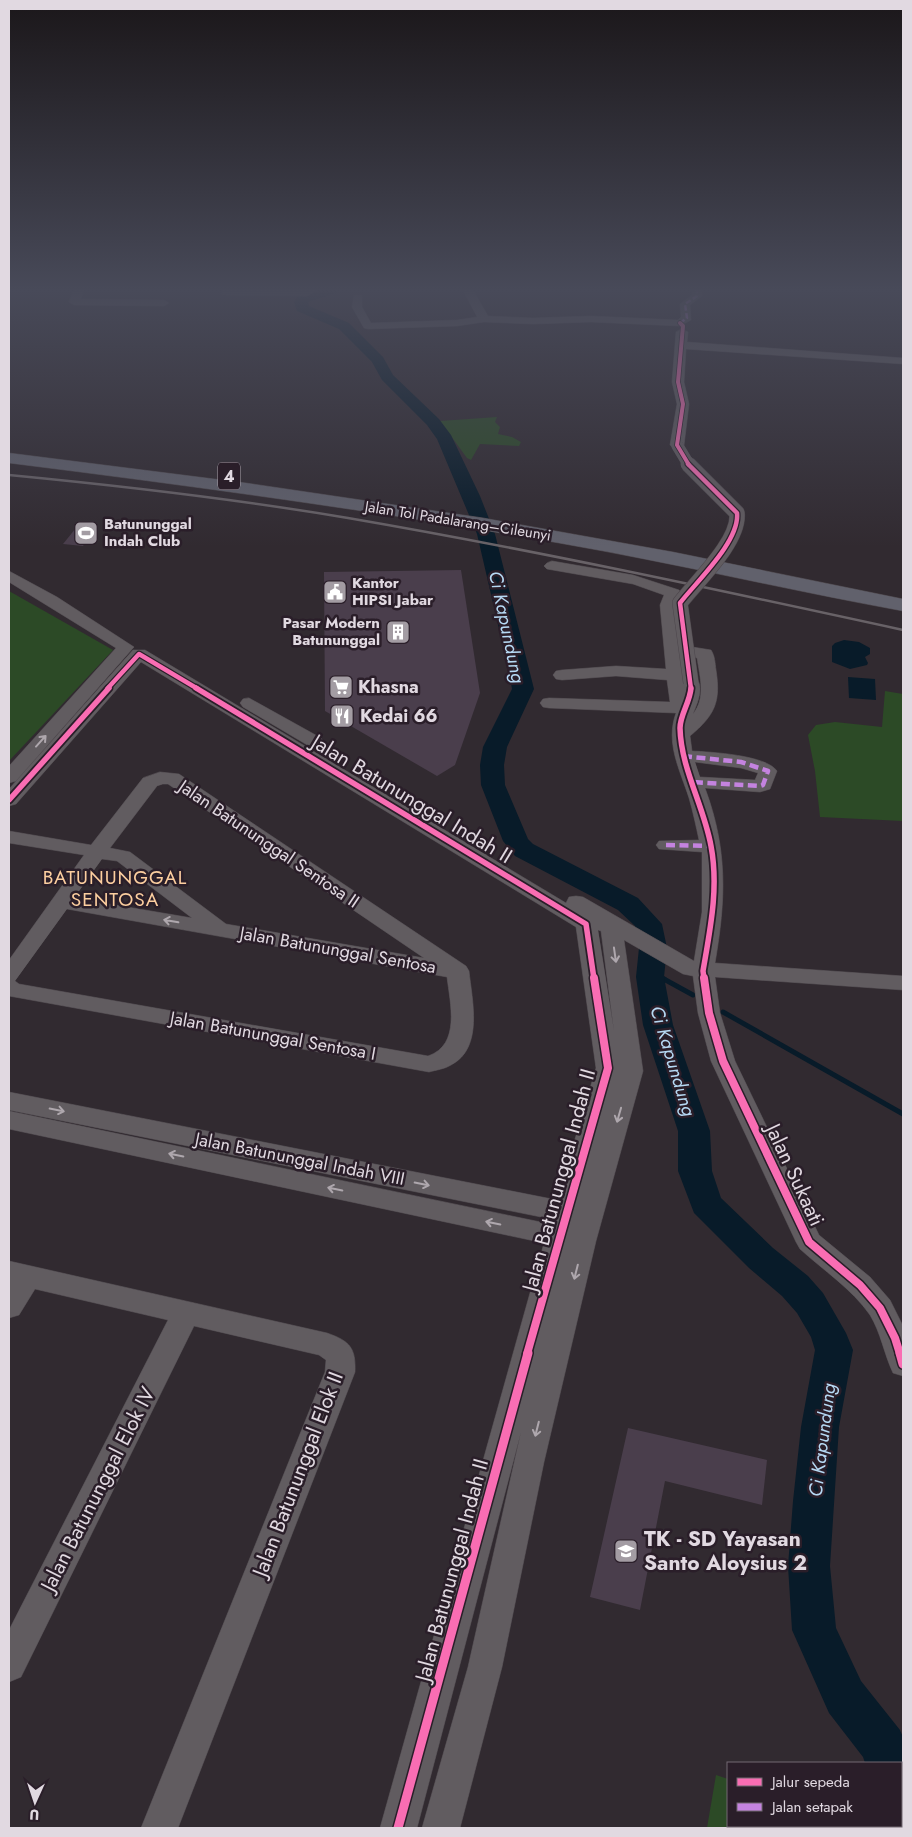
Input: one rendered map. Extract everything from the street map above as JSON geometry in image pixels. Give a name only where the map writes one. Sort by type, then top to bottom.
[{"type":"highway","name":"Jalan Tol Padalarang–Cileunyi","points":[[9,449],[273,481],[494,521],[903,605]]},
{"type":"highway","name":"Jalan Tol Padalarang–Cileunyi","points":[[9,458],[448,513]]},
{"type":"highway","name":"Jalan Tol Padalarang–Cileunyi","points":[[494,521],[633,539],[903,594]]},
{"type":"street","points":[[678,376],[683,404],[677,445],[685,461],[737,514],[739,521],[737,530],[730,541],[680,603],[679,612],[690,683],[690,698],[681,730]]},
{"type":"street","points":[[9,565],[138,647]]},
{"type":"street","name":"Jalan Sukaati","points":[[552,566],[645,583],[674,593],[668,605],[674,675],[679,695],[683,756],[711,846],[712,912],[697,970],[709,1013],[724,1061],[802,1229],[813,1246],[860,1285],[880,1308],[895,1338],[903,1364]]},
{"type":"street","points":[[9,576],[138,647]]},
{"type":"street","points":[[9,777],[138,647]]},
{"type":"street","points":[[9,800],[138,647]]},
{"type":"street","name":"Jalan Batununggal Indah II","points":[[138,647],[609,927],[608,1068],[529,1462],[485,1668],[441,1828]]},
{"type":"street","points":[[672,648],[705,654],[711,695],[701,719],[681,730]]},
{"type":"street","points":[[562,676],[616,671],[674,675]]},
{"type":"street","points":[[549,703],[679,708]]},
{"type":"street","points":[[683,756],[711,757],[761,766],[768,771],[763,784],[760,786],[692,782]]},
{"type":"street","name":"Jalan Batununggal Sentosa II","points":[[94,855],[150,782],[160,778],[172,778],[458,971]]},
{"type":"street","name":"Jalan Batununggal Sentosa","points":[[9,836],[94,855]]},
{"type":"street","points":[[666,845],[711,846]]},
{"type":"street","name":"Jalan Batununggal Sentosa","points":[[9,846],[94,855],[123,856],[219,929]]},
{"type":"street","points":[[9,976],[94,855]]},
{"type":"street","name":"Jalan Batununggal Sentosa","points":[[61,902],[458,971]]},
{"type":"street","points":[[609,927],[697,970],[903,983]]},
{"type":"street","name":"Jalan Batununggal Sentosa I","points":[[9,987],[12,990],[429,1064],[442,1061],[455,1052],[463,1020],[458,971]]},
{"type":"street","name":"Jalan Batununggal Indah VIII","points":[[9,1101],[575,1227]]},
{"type":"street","name":"Jalan Batununggal Indah VIII","points":[[9,1120],[575,1227]]},
{"type":"street","name":"Jalan Batununggal Indah II","points":[[398,1828],[575,1227]]},
{"type":"street","points":[[9,1307],[18,1274]]},
{"type":"street","name":"Jalan Batununggal Elok II","points":[[18,1274],[327,1345],[340,1355],[340,1372],[160,1828]]},
{"type":"street","name":"Jalan Batununggal Elok IV","points":[[9,1666],[186,1313]]},
{"type":"green space","points":[[497,417],[495,422],[500,427],[498,434],[512,437],[521,442],[519,446],[480,444],[471,460],[467,458],[440,421]]},
{"type":"green space","points":[[9,591],[113,650],[9,761]]},
{"type":"green space","points":[[885,691],[903,694],[903,821],[820,817],[815,771],[808,735],[816,725],[835,722],[882,727]]},
{"type":"green space","points":[[716,1775],[727,1779],[727,1827],[766,1827],[765,1828],[707,1828]]},
{"type":"water","points":[[844,640],[859,642],[870,648],[870,654],[865,657],[867,665],[850,669],[832,662],[832,646]]},
{"type":"water","points":[[848,677],[875,679],[876,700],[849,698]]},
{"type":"building","points":[[80,523],[87,523],[89,527],[95,528],[83,546],[63,544]]},
{"type":"building","name":"Pasar Modern Batununggal","points":[[461,570],[480,693],[455,765],[437,776],[325,711],[324,572]]},
{"type":"building","name":"TK - SD Yayasan Santo Aloysius 2","points":[[628,1428],[767,1460],[762,1505],[665,1481],[640,1610],[590,1597]]},
{"type":"waterway","name":"Ci Kapundung","points":[[386,376],[433,422],[445,439],[486,534],[523,689],[495,747],[492,765],[493,785],[516,841],[524,850],[628,904],[648,924],[653,948],[650,977],[658,1025],[694,1131],[695,1171],[706,1204],[761,1258],[795,1286],[810,1303],[828,1333],[834,1350],[820,1427],[809,1566],[814,1630],[845,1697],[884,1746],[888,1762]]},
{"type":"waterway","points":[[651,972],[665,979]]},
{"type":"waterway","points":[[662,978],[693,995]]},
{"type":"waterway","points":[[723,1012],[903,1114]]},
{"type":"waterway","points":[[884,1746],[903,1761]]},
{"type":"railway","points":[[9,475],[264,505],[418,530],[696,585],[903,630]]},
{"type":"marked path","points":[[683,756],[741,762],[768,771],[763,785],[760,786],[692,782]]},
{"type":"marked path","points":[[666,845],[711,846]]},
{"type":"cycle path","points":[[679,376],[678,382],[683,404],[677,445],[685,461],[737,513],[738,517],[736,528],[730,541],[680,603],[691,683],[690,698],[680,726],[683,756],[699,799],[711,846],[713,864],[713,912],[703,971],[709,1013],[723,1061],[809,1242],[860,1285],[880,1308],[895,1338],[903,1364]]},
{"type":"cycle path","points":[[9,800],[139,654],[586,924],[608,1068],[566,1213],[398,1828]]},
{"type":"place","name":"Batununggal Indah Club","points":[[86,533]]},
{"type":"place","name":"Kantor HIPSI Jabar","points":[[335,592]]},
{"type":"place","name":"Pasar Modern Batununggal","points":[[398,632]]},
{"type":"place","name":"Khasna","points":[[341,687]]},
{"type":"place","name":"Kedai 66","points":[[342,716]]},
{"type":"place","name":"TK - SD Yayasan Santo Aloysius 2","points":[[626,1551]]},
{"type":"district","name":"BATUNUNGGAL SENTOSA","points":[[115,888]]}]
